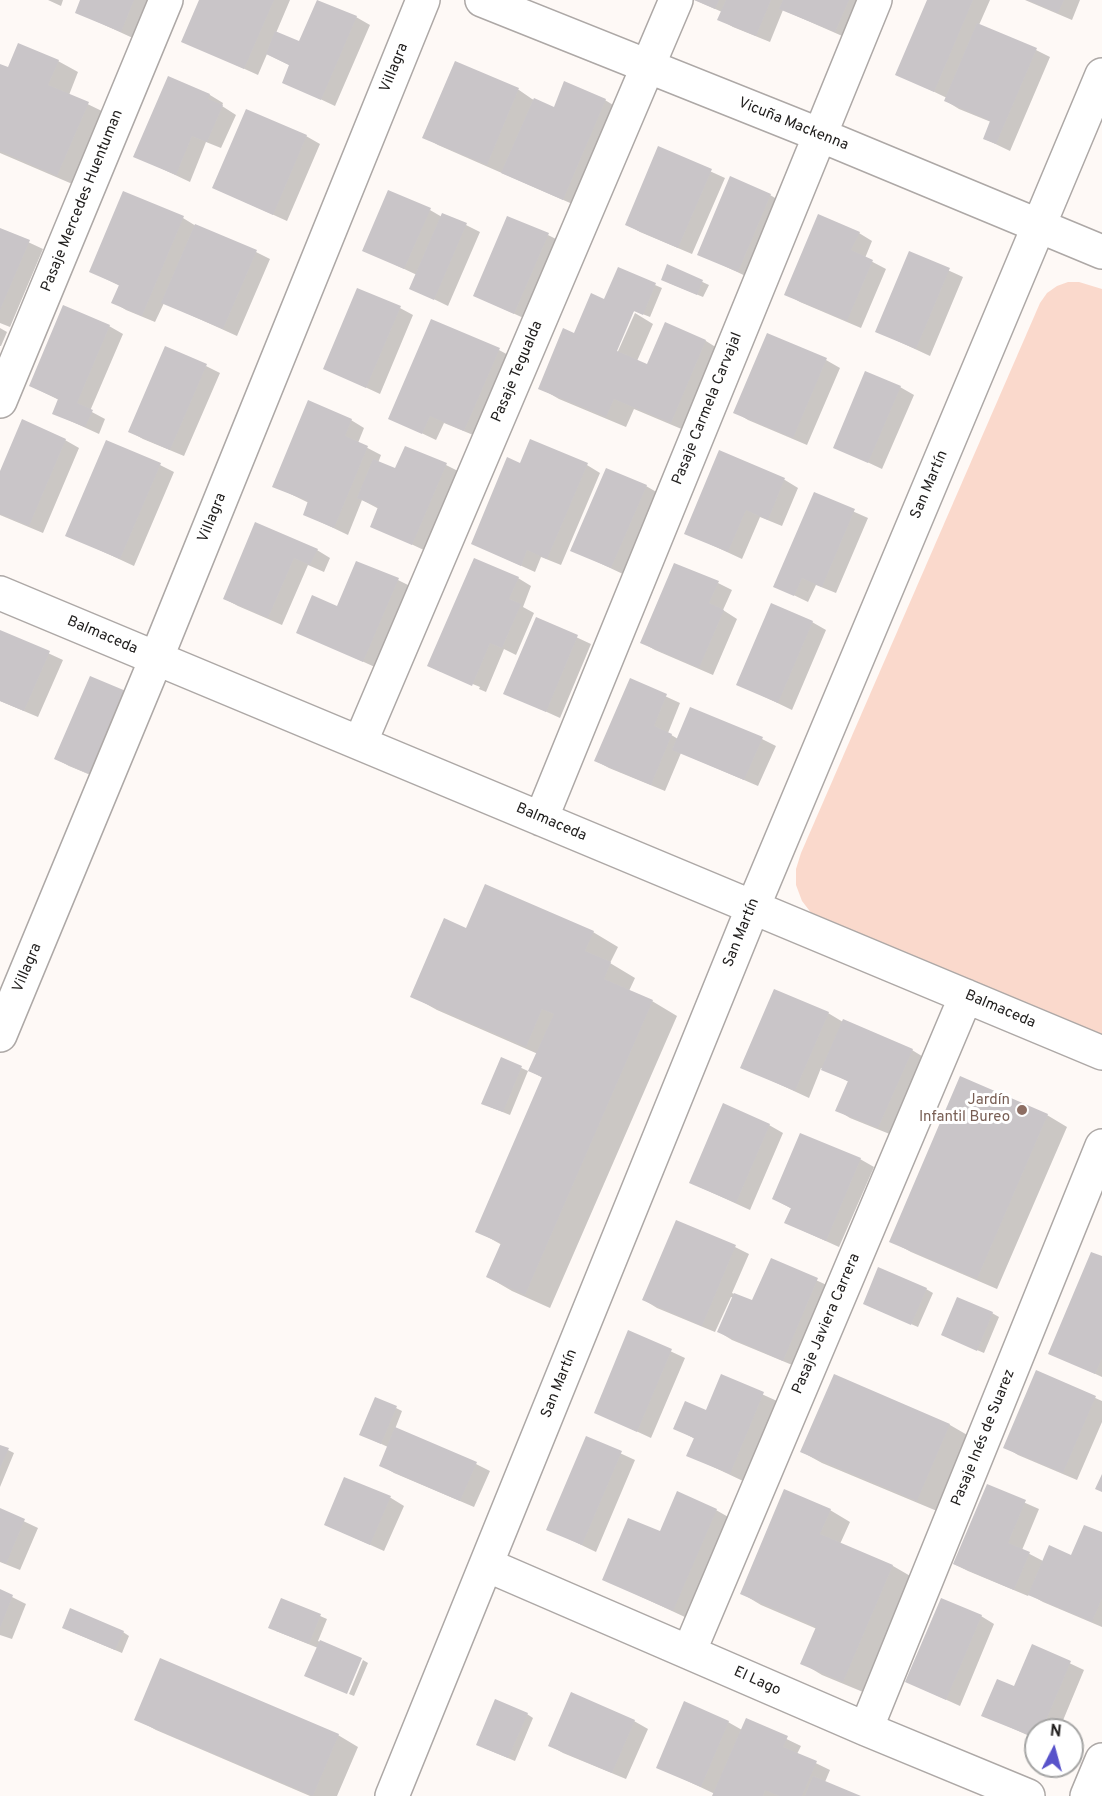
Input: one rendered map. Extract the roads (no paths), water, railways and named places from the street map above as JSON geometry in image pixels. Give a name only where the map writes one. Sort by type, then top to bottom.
[{"type":"street","name":"Pasaje Mercedes Huentuman","points":[[0,401],[166,0]]},
{"type":"street","name":"Villagra","points":[[0,1035],[156,659],[423,0]]},
{"type":"street","name":"Vicuña Mackenna","points":[[482,0],[820,135],[1102,252]]},
{"type":"street","name":"Pasaje Tegualda","points":[[360,743],[676,0]]},
{"type":"street","name":"Pasaje Carmela Carvajal","points":[[542,819],[875,0]]},
{"type":"street","name":"San Martín","points":[[392,1796],[753,907],[1102,75]]},
{"type":"street","name":"Balmaceda","points":[[0,594],[1102,1053]]},
{"type":"street","name":"Pasaje Javiera Carrera","points":[[689,1652],[966,996]]},
{"type":"street","name":"Pasaje Inés de Suarez","points":[[866,1729],[1102,1146]]},
{"type":"street","name":"El Lago","points":[[487,1565],[866,1729],[1028,1796]]},
{"type":"street","points":[[1087,1796],[1102,1760]]},
{"type":"place","name":"Jardín Infantil Bureo","points":[[1022,1110]]}]
